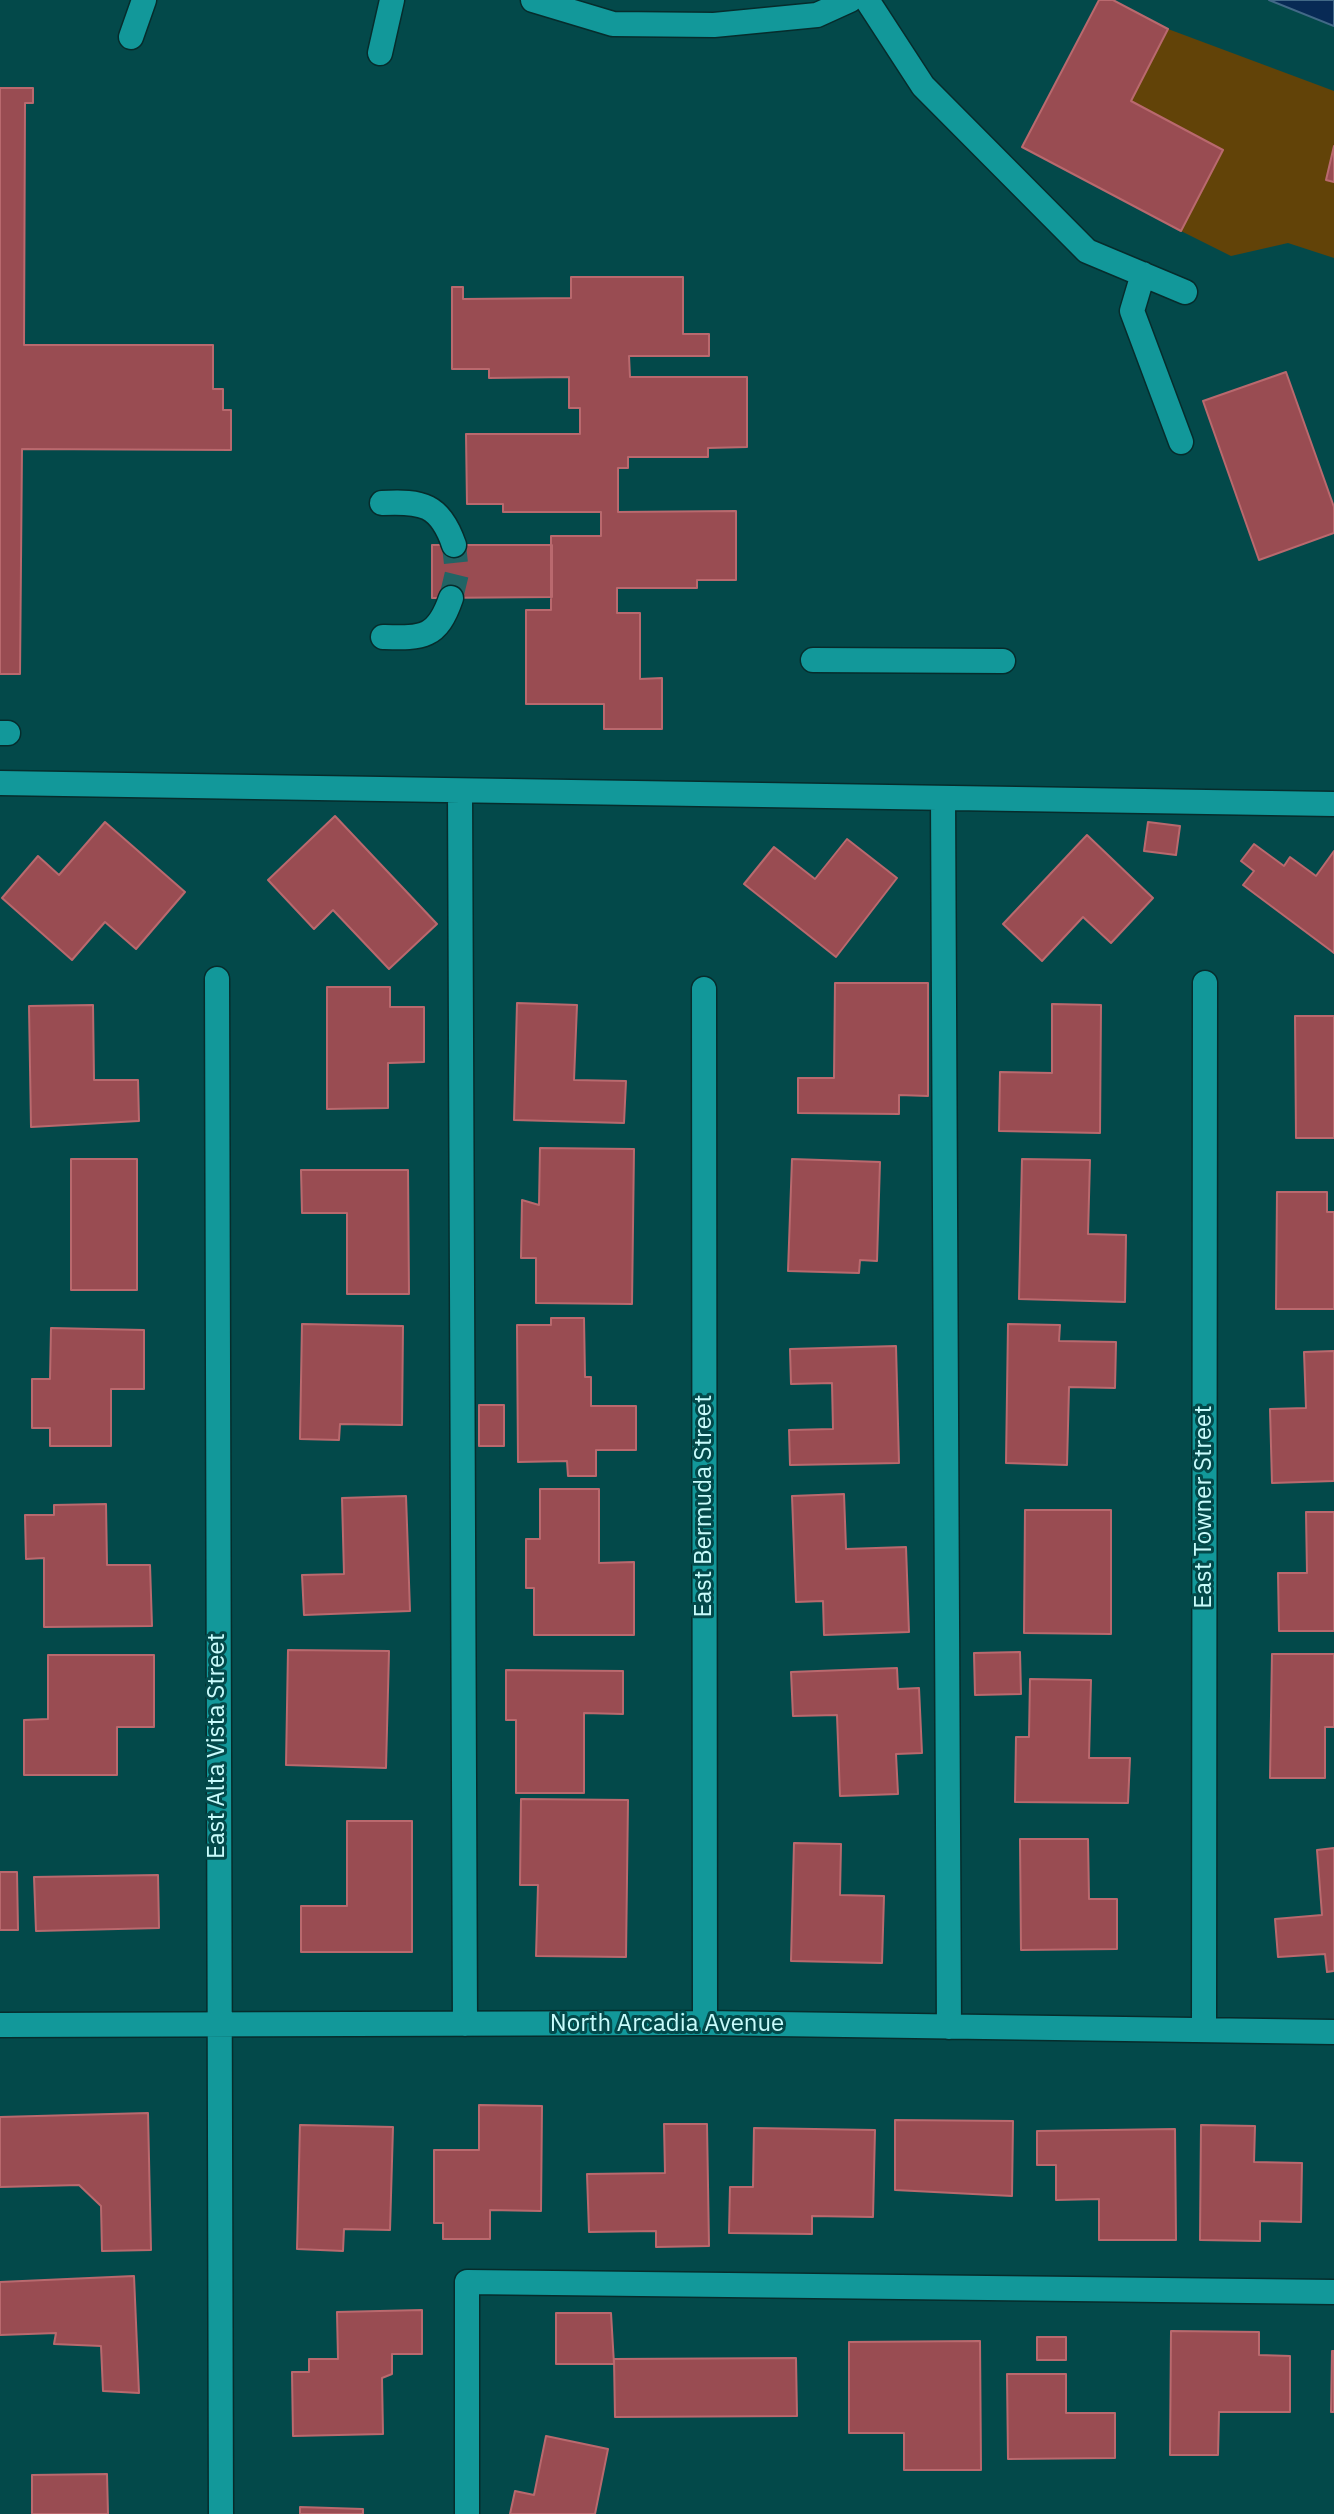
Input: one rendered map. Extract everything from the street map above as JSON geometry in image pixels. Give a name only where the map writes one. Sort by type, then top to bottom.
[{"type":"street","points":[[131,37],[144,0]]},
{"type":"street","points":[[380,53],[392,0]]},
{"type":"street","points":[[533,0],[559,4],[613,24],[714,25],[817,15],[850,0]]},
{"type":"street","points":[[867,0],[923,86],[1087,251],[1185,292]]},
{"type":"street","points":[[1143,274],[1132,311],[1181,442]]},
{"type":"street","points":[[382,503],[418,502],[432,510],[449,530],[454,545]]},
{"type":"street","points":[[383,637],[420,638],[439,626],[451,598]]},
{"type":"street","points":[[813,660],[1003,661]]},
{"type":"street","points":[[0,783],[1334,804]]},
{"type":"street","points":[[460,791],[465,2024]]},
{"type":"street","points":[[943,798],[949,2027]]},
{"type":"street","name":"East Alta Vista Street","points":[[217,979],[217,2023],[221,2514]]},
{"type":"street","name":"East Towner Street","points":[[1204,2030],[1205,983]]},
{"type":"street","name":"East Bermuda Street","points":[[704,989],[705,2023]]},
{"type":"street","name":"North Arcadia Avenue","points":[[0,2025],[705,2023],[1334,2032]]},
{"type":"street","points":[[467,2514],[467,2282],[1334,2292]]},
{"type":"shaded area","points":[[1168,29],[1334,91],[1334,146],[1326,179],[1334,182],[1334,258],[1288,243],[1231,256],[1181,231],[1223,150],[1131,101]]},
{"type":"water","points":[[1269,0],[1334,0],[1334,26]]},
{"type":"building","points":[[1099,0],[1113,0],[1168,29],[1131,101],[1223,150],[1181,231],[1022,147]]},
{"type":"building","points":[[0,88],[33,88],[33,103],[25,103],[24,345],[213,345],[213,389],[223,389],[223,410],[231,410],[231,450],[22,449],[20,674],[0,674]]},
{"type":"building","points":[[1334,146],[1334,182],[1326,180]]},
{"type":"building","points":[[571,277],[683,277],[683,334],[709,334],[709,356],[629,356],[630,377],[747,377],[747,447],[708,448],[708,457],[628,457],[628,468],[618,468],[618,512],[736,511],[736,580],[697,580],[697,588],[617,588],[617,613],[640,613],[640,679],[662,678],[662,729],[604,729],[604,704],[526,704],[526,610],[551,610],[551,536],[601,536],[601,512],[503,512],[503,504],[467,504],[466,434],[580,434],[580,408],[569,408],[569,377],[489,378],[489,369],[452,369],[452,287],[463,287],[463,299],[571,298]]},
{"type":"building","points":[[1286,372],[1334,507],[1334,533],[1259,560],[1203,401]]},
{"type":"building","points":[[432,545],[552,545],[552,597],[432,598]]},
{"type":"building","points":[[335,816],[437,924],[389,969],[333,910],[314,929],[268,880]]},
{"type":"building","points":[[105,822],[185,892],[136,949],[105,922],[72,960],[2,898],[38,856],[59,875]]},
{"type":"building","points":[[1148,822],[1180,826],[1176,855],[1144,851]]},
{"type":"building","points":[[1087,835],[1153,898],[1111,943],[1083,917],[1042,961],[1003,924]]},
{"type":"building","points":[[847,839],[897,878],[836,957],[744,884],[774,847],[815,879]]},
{"type":"building","points":[[1254,844],[1284,866],[1290,857],[1316,876],[1334,851],[1334,953],[1243,885],[1254,871],[1241,861]]},
{"type":"building","points":[[835,983],[928,983],[928,1096],[899,1095],[899,1114],[798,1113],[798,1078],[834,1078]]},
{"type":"building","points":[[327,987],[390,987],[390,1007],[424,1007],[424,1062],[388,1063],[388,1108],[327,1109]]},
{"type":"building","points":[[517,1003],[577,1005],[574,1080],[626,1081],[624,1123],[514,1120]]},
{"type":"building","points":[[1052,1004],[1101,1005],[1100,1133],[999,1131],[1000,1072],[1052,1073]]},
{"type":"building","points":[[93,1005],[94,1080],[138,1080],[139,1121],[31,1127],[29,1006]]},
{"type":"building","points":[[1295,1016],[1334,1016],[1334,1138],[1296,1138]]},
{"type":"building","points":[[540,1148],[634,1149],[632,1304],[536,1303],[536,1258],[521,1258],[522,1200],[539,1205]]},
{"type":"building","points":[[71,1159],[137,1159],[137,1290],[71,1290]]},
{"type":"building","points":[[792,1159],[880,1162],[877,1261],[860,1260],[859,1273],[788,1271]]},
{"type":"building","points":[[1022,1159],[1090,1160],[1088,1234],[1126,1235],[1125,1302],[1019,1299]]},
{"type":"building","points":[[301,1170],[408,1170],[409,1294],[347,1294],[347,1213],[302,1213]]},
{"type":"building","points":[[1277,1192],[1327,1192],[1327,1212],[1334,1212],[1334,1309],[1276,1309]]},
{"type":"building","points":[[551,1318],[584,1318],[585,1377],[591,1377],[591,1406],[636,1406],[636,1450],[596,1450],[596,1476],[568,1476],[567,1461],[518,1462],[517,1325],[551,1325]]},
{"type":"building","points":[[302,1324],[403,1326],[402,1425],[340,1424],[339,1440],[300,1439]]},
{"type":"building","points":[[1008,1324],[1060,1325],[1059,1341],[1116,1342],[1115,1388],[1069,1387],[1067,1465],[1006,1463]]},
{"type":"building","points":[[51,1328],[144,1330],[144,1389],[111,1389],[111,1446],[50,1446],[50,1428],[32,1428],[32,1379],[50,1379]]},
{"type":"building","points":[[896,1346],[899,1463],[790,1465],[789,1430],[833,1429],[832,1383],[791,1384],[790,1349]]},
{"type":"building","points":[[1334,1351],[1334,1481],[1272,1483],[1270,1409],[1306,1408],[1304,1352]]},
{"type":"building","points":[[479,1405],[504,1405],[504,1446],[479,1446]]},
{"type":"building","points":[[540,1489],[599,1489],[599,1563],[634,1562],[634,1635],[534,1635],[534,1588],[526,1588],[526,1539],[540,1539]]},
{"type":"building","points":[[844,1494],[846,1549],[906,1547],[909,1632],[824,1635],[823,1601],[796,1602],[792,1496]]},
{"type":"building","points":[[406,1496],[410,1611],[304,1615],[302,1575],[344,1574],[342,1498]]},
{"type":"building","points":[[106,1504],[107,1565],[150,1565],[152,1626],[44,1627],[44,1558],[26,1559],[25,1515],[54,1515],[54,1505]]},
{"type":"building","points":[[1025,1510],[1111,1510],[1111,1634],[1024,1633]]},
{"type":"building","points":[[1306,1512],[1334,1512],[1334,1631],[1279,1631],[1278,1573],[1307,1573]]},
{"type":"building","points":[[288,1650],[389,1651],[386,1768],[286,1765]]},
{"type":"building","points":[[1020,1652],[1021,1694],[975,1695],[974,1653]]},
{"type":"building","points":[[1272,1654],[1334,1654],[1334,1727],[1325,1727],[1325,1778],[1270,1778]]},
{"type":"building","points":[[48,1655],[154,1655],[154,1727],[117,1727],[117,1775],[24,1775],[24,1720],[48,1719]]},
{"type":"building","points":[[897,1668],[898,1689],[919,1688],[922,1753],[896,1754],[898,1794],[840,1796],[837,1715],[793,1716],[791,1672]]},
{"type":"building","points":[[506,1670],[623,1671],[623,1714],[584,1713],[584,1793],[516,1793],[516,1720],[506,1720]]},
{"type":"building","points":[[1030,1679],[1091,1680],[1089,1758],[1130,1758],[1128,1803],[1015,1802],[1016,1737],[1029,1737]]},
{"type":"building","points":[[521,1799],[628,1800],[626,1957],[536,1956],[538,1885],[520,1885]]},
{"type":"building","points":[[347,1821],[412,1821],[412,1952],[301,1952],[301,1906],[347,1906]]},
{"type":"building","points":[[1020,1839],[1088,1839],[1089,1899],[1117,1899],[1117,1949],[1021,1950]]},
{"type":"building","points":[[794,1843],[841,1844],[840,1895],[884,1896],[882,1963],[791,1961]]},
{"type":"building","points":[[1334,1848],[1334,1971],[1327,1972],[1325,1954],[1278,1957],[1275,1919],[1322,1915],[1317,1850]]},
{"type":"building","points":[[0,1872],[17,1872],[18,1930],[0,1930]]},
{"type":"building","points":[[158,1875],[159,1928],[36,1931],[34,1877]]},
{"type":"building","points":[[479,2105],[542,2106],[541,2211],[490,2210],[490,2239],[443,2239],[443,2223],[434,2223],[434,2150],[479,2150]]},
{"type":"building","points":[[148,2113],[151,2250],[102,2251],[101,2206],[79,2185],[0,2187],[0,2117]]},
{"type":"building","points":[[895,2120],[1013,2121],[1012,2196],[895,2190]]},
{"type":"building","points":[[664,2124],[707,2124],[709,2246],[656,2247],[656,2231],[589,2232],[587,2174],[665,2173]]},
{"type":"building","points":[[300,2125],[393,2127],[390,2230],[344,2229],[343,2251],[297,2249]]},
{"type":"building","points":[[1201,2125],[1255,2126],[1254,2162],[1302,2163],[1301,2222],[1260,2221],[1260,2241],[1200,2240]]},
{"type":"building","points":[[754,2128],[875,2130],[873,2217],[812,2216],[812,2234],[729,2233],[730,2187],[753,2187]]},
{"type":"building","points":[[1175,2129],[1176,2240],[1099,2240],[1099,2199],[1056,2200],[1056,2165],[1037,2165],[1037,2131]]},
{"type":"building","points":[[134,2276],[139,2393],[103,2391],[101,2346],[54,2344],[56,2333],[0,2335],[0,2282]]},
{"type":"building","points":[[422,2310],[422,2354],[392,2354],[392,2374],[382,2378],[383,2434],[293,2436],[292,2372],[309,2372],[309,2359],[338,2359],[337,2312]]},
{"type":"building","points":[[556,2313],[611,2313],[614,2364],[556,2364]]},
{"type":"building","points":[[1171,2331],[1259,2332],[1259,2355],[1290,2356],[1290,2412],[1219,2412],[1218,2455],[1170,2455]]},
{"type":"building","points":[[1037,2337],[1066,2337],[1066,2360],[1037,2360]]},
{"type":"building","points":[[980,2341],[981,2470],[904,2470],[904,2433],[849,2433],[849,2342]]},
{"type":"building","points":[[1334,2351],[1334,2412],[1331,2412]]},
{"type":"building","points":[[796,2358],[797,2416],[615,2417],[614,2359]]},
{"type":"building","points":[[1007,2374],[1066,2374],[1066,2413],[1115,2413],[1115,2458],[1008,2459]]},
{"type":"building","points":[[546,2436],[608,2449],[595,2514],[510,2514],[515,2491],[534,2495]]},
{"type":"building","points":[[107,2474],[108,2514],[32,2514],[32,2475]]},
{"type":"building","points":[[300,2507],[363,2509],[363,2514],[300,2514]]},
{"type":"tunnel","points":[[451,598],[457,573],[454,545]]}]
